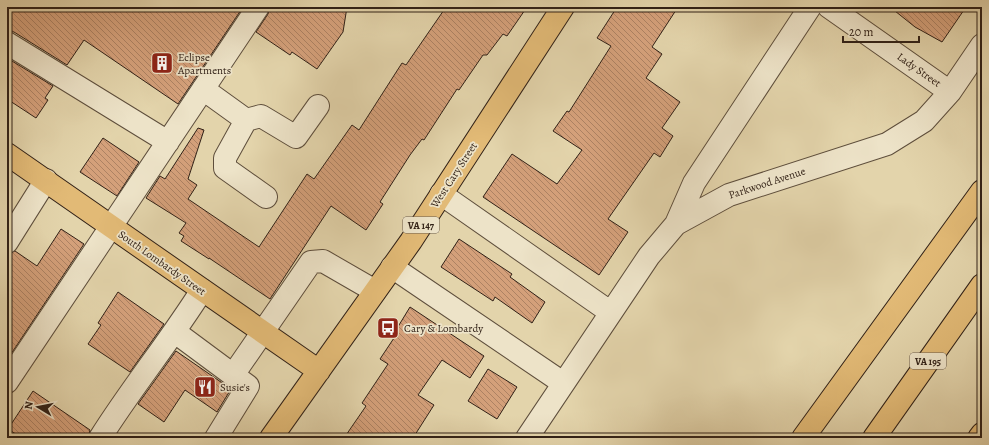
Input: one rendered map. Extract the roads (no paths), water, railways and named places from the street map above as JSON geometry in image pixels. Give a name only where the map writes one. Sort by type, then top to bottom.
[{"type":"main road","name":"West Cary Street","points":[[272,438],[392,267],[563,7]]},
{"type":"main road","name":"South Lombardy Street","points":[[7,154],[262,333],[319,371]]},
{"type":"main road","points":[[804,438],[982,191]]},
{"type":"main road","name":"VA 195","points":[[874,438],[982,285]]},
{"type":"main road","points":[[980,438],[982,434]]},
{"type":"street","points":[[7,382],[258,7]]},
{"type":"street","points":[[676,224],[694,183],[810,7]]},
{"type":"street","name":"Lady Street","points":[[829,7],[950,92]]},
{"type":"street","points":[[7,43],[168,142]]},
{"type":"street","name":"Parkwood Avenue","points":[[527,438],[648,256],[676,224],[729,195],[887,144],[924,122],[950,92],[982,44]]},
{"type":"street","points":[[203,89],[246,120]]},
{"type":"street","points":[[266,197],[225,168],[225,158],[246,120],[261,116],[296,136],[318,106]]},
{"type":"street","points":[[7,242],[46,180]]},
{"type":"street","points":[[441,194],[610,312]]},
{"type":"street","points":[[233,375],[311,262],[323,261],[375,291]]},
{"type":"street","points":[[392,267],[563,383]]},
{"type":"street","points":[[100,438],[118,410],[175,332],[202,290]]},
{"type":"street","points":[[175,332],[248,386],[216,438]]},
{"type":"place","name":"Eclipse Apartments","points":[[162,63]]},
{"type":"place","name":"Cary & Lombardy","points":[[388,328]]},
{"type":"place","name":"Susie's","points":[[205,387]]}]
